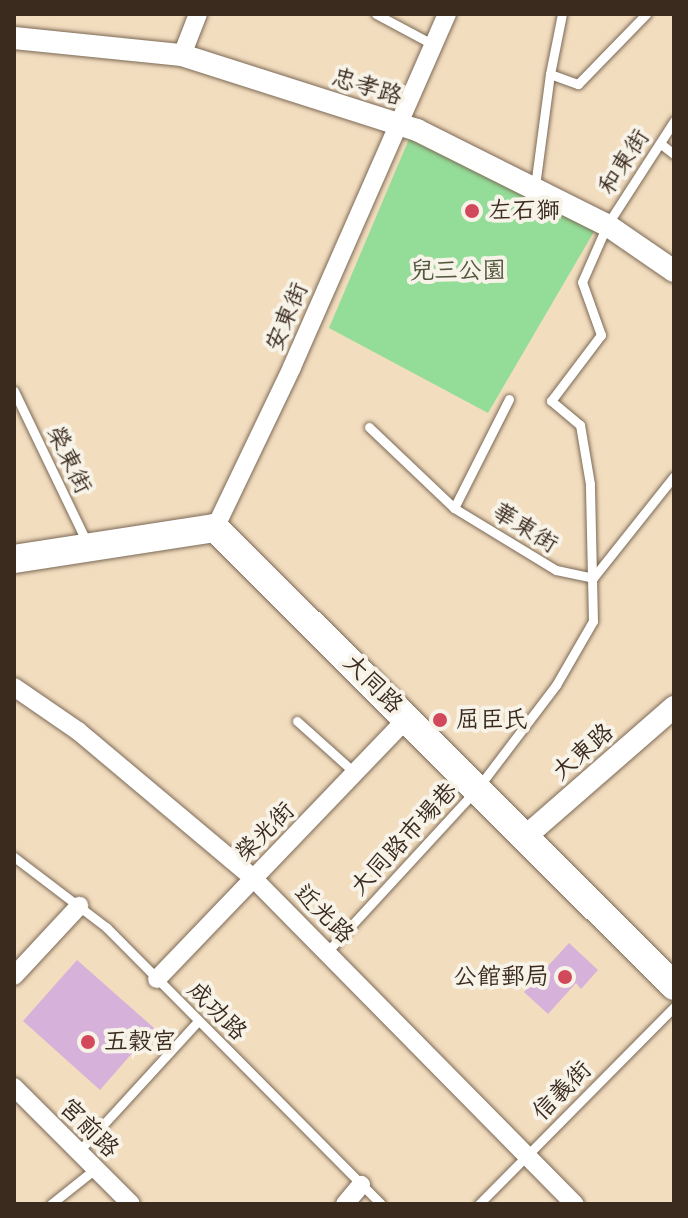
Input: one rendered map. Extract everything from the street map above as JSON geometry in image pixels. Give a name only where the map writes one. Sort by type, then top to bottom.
[{"type":"main road","points":[[14,559],[215,528]]},
{"type":"main road","name":"大同路","points":[[215,528],[674,986]]},
{"type":"street","points":[[182,55],[198,14]]},
{"type":"street","name":"安東街","points":[[215,528],[292,367],[447,14]]},
{"type":"street","name":"忠孝路","points":[[14,38],[182,55],[399,123],[535,186],[607,225],[674,271]]},
{"type":"street","name":"近光路","points":[[14,687],[78,731],[253,878],[574,1204]]},
{"type":"street","name":"大東路","points":[[525,837],[674,707]]},
{"type":"street","name":"榮光街","points":[[157,979],[407,718]]},
{"type":"street","points":[[14,976],[79,906]]},
{"type":"street","name":"宮前路","points":[[16,1092],[131,1204]]},
{"type":"street","points":[[345,1204],[361,1185]]},
{"type":"lane","points":[[376,14],[434,45]]},
{"type":"lane","points":[[535,186],[550,74],[562,14]]},
{"type":"lane","points":[[550,74],[578,84],[646,14]]},
{"type":"lane","name":"和東街","points":[[593,578],[590,484],[580,425],[551,401],[601,335],[582,282],[607,225],[674,121]]},
{"type":"lane","points":[[661,144],[674,154]]},
{"type":"lane","name":"榮東街","points":[[14,391],[18,412],[88,546]]},
{"type":"lane","points":[[454,508],[509,399]]},
{"type":"lane","name":"華東街","points":[[369,427],[454,508],[556,570],[593,578]]},
{"type":"lane","points":[[593,578],[674,476]]},
{"type":"lane","name":"大同路市場巷","points":[[327,952],[477,789],[556,685],[593,621],[593,578]]},
{"type":"lane","points":[[297,721],[356,774]]},
{"type":"lane","name":"成功路","points":[[14,857],[106,927],[381,1204]]},
{"type":"lane","name":"信義街","points":[[479,1204],[674,1007]]},
{"type":"lane","points":[[78,1151],[198,1021]]},
{"type":"lane","points":[[51,1204],[95,1168]]},
{"type":"green space","name":"兒三公園","points":[[409,139],[595,230],[488,413],[329,328]]},
{"type":"building","name":"公館郵局","points":[[569,943],[598,970],[581,989],[576,983],[548,1014],[524,992]]},
{"type":"building","points":[[77,960],[154,1028],[100,1090],[23,1021]]},
{"type":"place","name":"左石獅","points":[[472,211]]},
{"type":"place","name":"屈臣氏","points":[[440,720]]},
{"type":"place","name":"公館郵局","points":[[565,977]]},
{"type":"place","name":"五穀宮","points":[[88,1042]]}]
